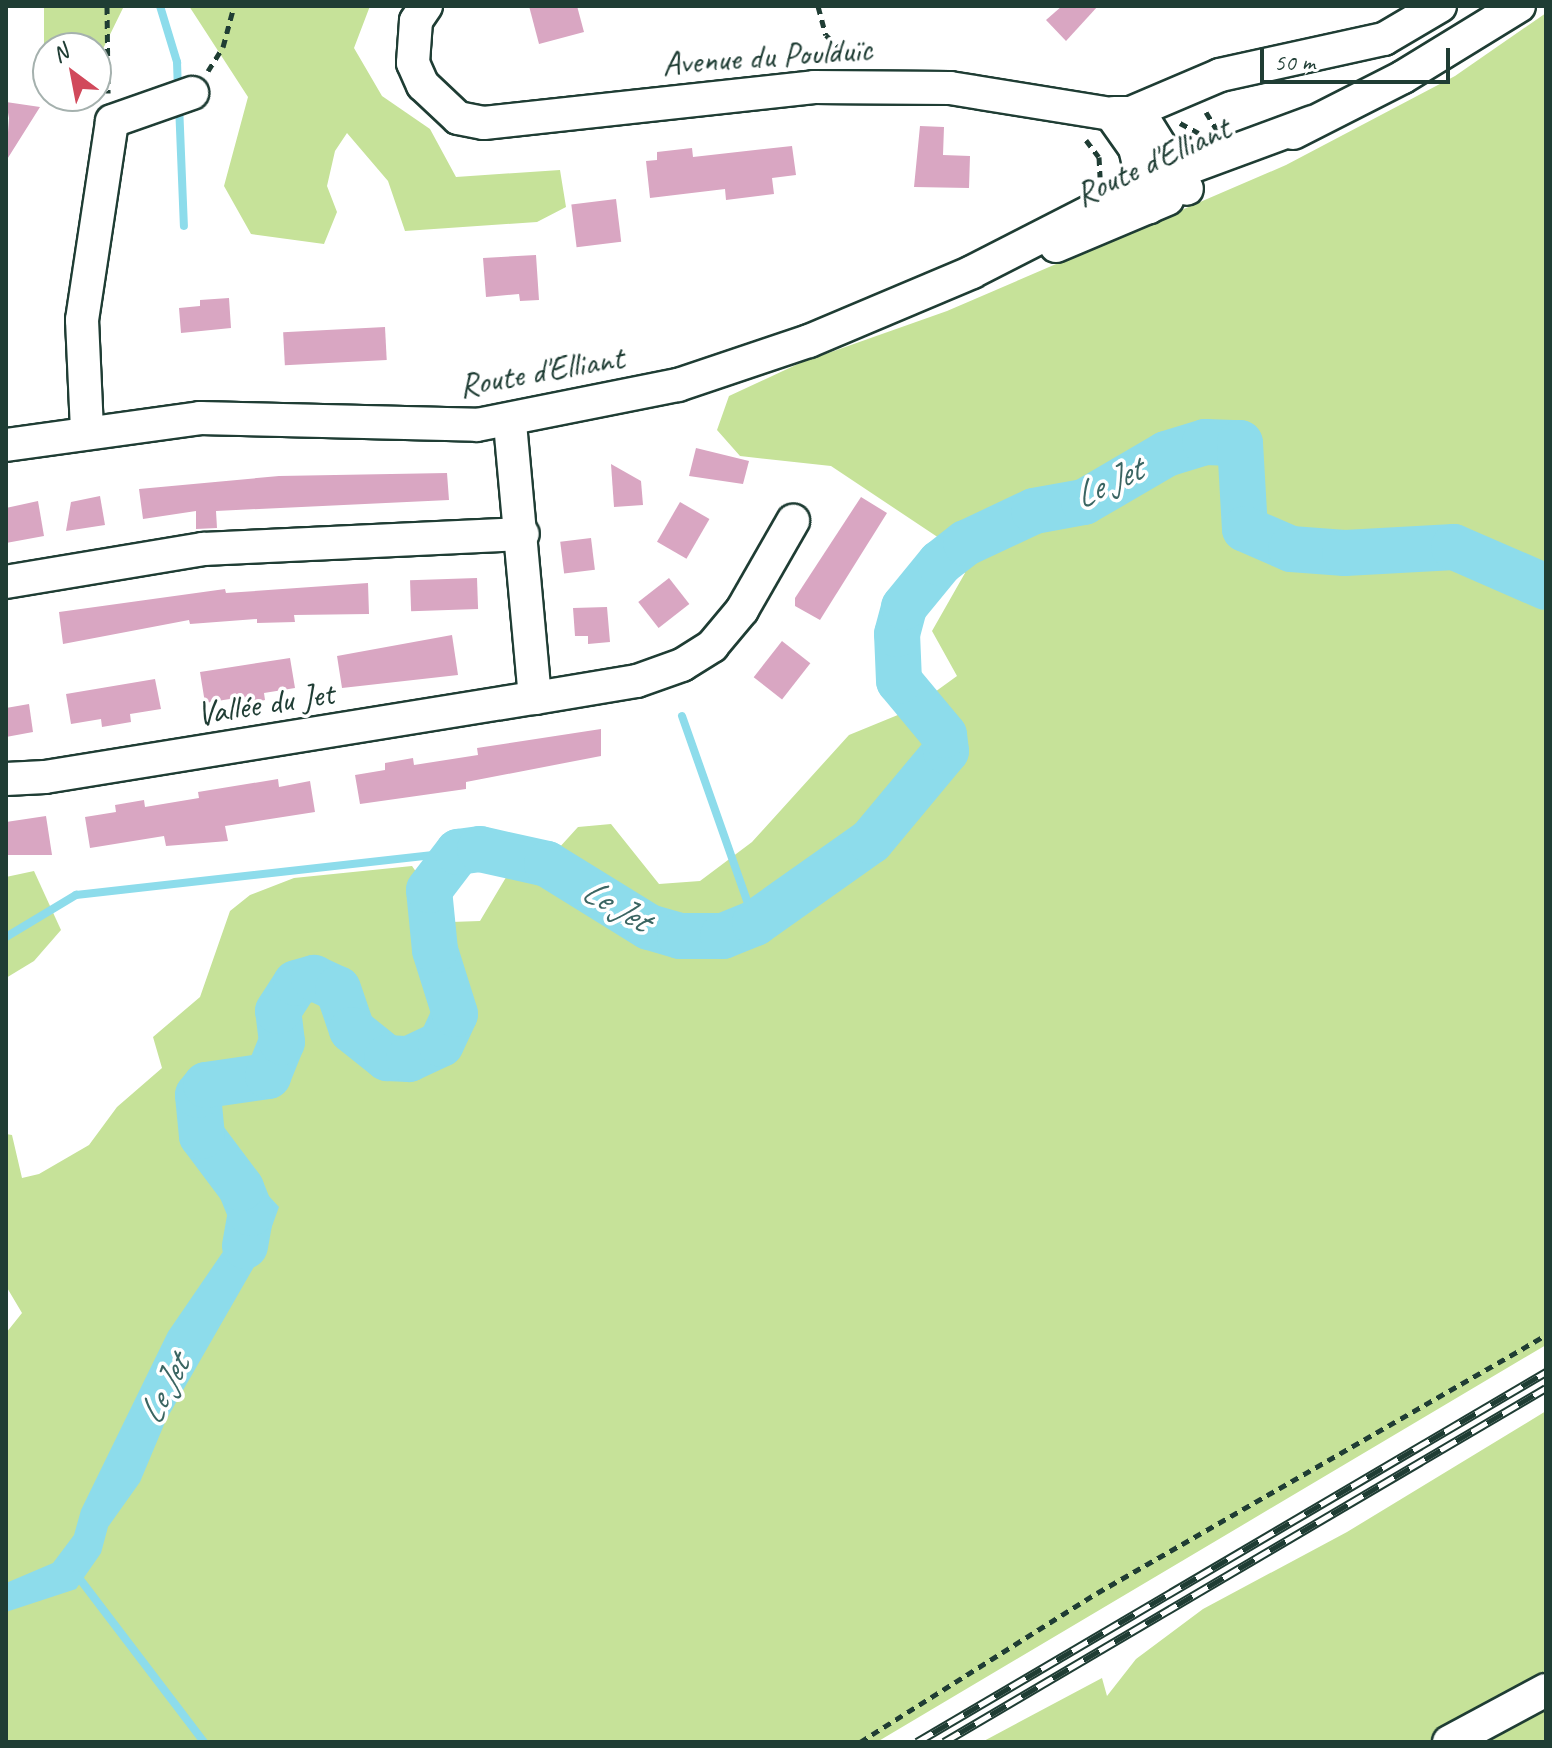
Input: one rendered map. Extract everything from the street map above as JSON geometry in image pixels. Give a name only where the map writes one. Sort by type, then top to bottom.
[{"type":"street","name":"Avenue du Poulduïc","points":[[426,6],[416,21],[412,43],[423,85],[458,118],[484,123],[854,85],[950,88],[1109,112]]},
{"type":"street","points":[[1109,112],[1220,75],[1384,39],[1440,6]]},
{"type":"street","name":"Route d'Elliant","points":[[6,445],[87,430],[230,417],[448,425],[510,421],[721,374],[972,272],[1312,122],[1403,77],[1519,6]]},
{"type":"street","points":[[87,430],[81,362],[85,283],[112,121],[192,93]]},
{"type":"street","points":[[1109,112],[1149,127],[1182,180]]},
{"type":"street","points":[[1109,112],[1135,148],[1145,196]]},
{"type":"street","points":[[510,421],[523,534],[535,698]]},
{"type":"street","name":"Vallée du Jet","points":[[6,779],[637,681],[697,657],[742,610],[793,521]]},
{"type":"street","points":[[6,582],[203,549],[523,534]]},
{"type":"street","points":[[1449,1742],[1546,1690]]},
{"type":"path","points":[[107,6],[104,66],[112,121]]},
{"type":"path","points":[[192,93],[223,47],[234,6]]},
{"type":"path","points":[[818,6],[826,35],[852,56]]},
{"type":"path","points":[[1095,186],[1100,163],[1082,137],[1109,112]]},
{"type":"path","points":[[860,1742],[1097,1593],[1546,1335]]},
{"type":"green space","points":[[44,6],[124,6],[111,32],[44,32]]},
{"type":"green space","points":[[189,6],[370,6],[354,48],[382,96],[430,129],[456,177],[560,170],[566,207],[537,222],[405,231],[388,181],[347,133],[335,151],[327,186],[337,212],[324,244],[251,234],[224,186],[248,97]]},
{"type":"green space","points":[[1546,13],[1546,1345],[877,1742],[6,1742],[6,1333],[22,1313],[6,1286],[6,1134],[12,1135],[22,1178],[39,1174],[89,1145],[117,1107],[162,1068],[153,1037],[200,997],[230,911],[250,895],[294,878],[412,866],[451,922],[480,921],[508,874],[528,882],[578,827],[611,824],[659,884],[700,881],[752,842],[849,735],[910,710],[957,676],[932,631],[965,573],[939,538],[831,466],[740,456],[717,430],[729,396],[800,363],[947,311],[1286,165],[1455,76]]},
{"type":"green space","points":[[34,871],[61,930],[34,961],[6,978],[6,877]]},
{"type":"green space","points":[[1546,1411],[1546,1742],[982,1742],[1102,1678],[1107,1696],[1136,1659],[1203,1609],[1347,1532]]},
{"type":"water","points":[[255,1181],[279,1207],[263,1251],[166,1420],[140,1482],[108,1527],[101,1553],[76,1589],[6,1612],[6,1583],[53,1563],[74,1535],[81,1510],[168,1332],[231,1240],[235,1210],[227,1196]]},
{"type":"building","points":[[529,6],[577,6],[584,32],[539,44]]},
{"type":"building","points":[[1062,6],[1098,6],[1066,41],[1046,20]]},
{"type":"building","points":[[6,102],[32,106],[32,112],[37,112],[6,161],[9,118]]},
{"type":"building","points":[[920,126],[944,127],[943,155],[970,156],[969,188],[914,187]]},
{"type":"building","points":[[792,146],[796,175],[772,178],[774,194],[726,200],[725,189],[650,198],[646,161],[657,160],[657,152],[692,148],[693,157]]},
{"type":"building","points":[[616,199],[621,242],[577,247],[571,204]]},
{"type":"building","points":[[536,255],[539,300],[520,301],[519,294],[486,297],[483,258]]},
{"type":"building","points":[[229,298],[231,328],[181,333],[179,308],[200,306],[200,300]]},
{"type":"building","points":[[385,327],[387,360],[285,365],[283,332]]},
{"type":"building","points":[[696,448],[749,461],[743,484],[689,476]]},
{"type":"building","points":[[611,464],[641,481],[643,505],[614,507]]},
{"type":"building","points":[[447,473],[449,500],[216,511],[217,528],[196,529],[196,511],[143,519],[139,489],[279,476]]},
{"type":"building","points":[[100,496],[105,525],[66,531],[71,502]]},
{"type":"building","points":[[861,497],[887,513],[820,620],[795,606],[795,598]]},
{"type":"building","points":[[38,501],[44,536],[6,543],[6,508]]},
{"type":"building","points":[[680,502],[709,519],[686,559],[657,542]]},
{"type":"building","points":[[591,538],[595,570],[564,574],[560,542]]},
{"type":"building","points":[[477,578],[478,609],[411,611],[410,580]]},
{"type":"building","points":[[669,578],[689,604],[659,628],[638,602]]},
{"type":"building","points":[[368,583],[369,614],[294,615],[295,622],[257,623],[257,619],[190,624],[189,620],[63,644],[59,612],[225,589],[226,593]]},
{"type":"building","points":[[607,607],[610,642],[588,644],[588,636],[575,636],[573,608]]},
{"type":"building","points":[[452,635],[458,675],[342,688],[337,656]]},
{"type":"building","points":[[782,641],[810,663],[782,699],[754,677]]},
{"type":"building","points":[[290,658],[295,688],[264,693],[265,700],[251,703],[236,705],[236,698],[205,703],[200,672]]},
{"type":"building","points":[[155,679],[161,709],[130,714],[131,722],[102,727],[101,719],[71,724],[66,694]]},
{"type":"building","points":[[29,704],[33,732],[6,737],[6,708]]},
{"type":"building","points":[[601,729],[601,756],[466,782],[466,789],[360,804],[355,775],[385,770],[385,763],[413,758],[414,765],[478,755],[477,748]]},
{"type":"building","points":[[278,779],[279,787],[310,781],[315,812],[225,826],[228,841],[166,846],[164,836],[90,848],[85,817],[116,812],[115,805],[144,800],[145,807],[199,798],[198,792]]},
{"type":"building","points":[[46,816],[52,855],[6,855],[6,822]]},
{"type":"waterway","points":[[160,6],[177,62],[178,91]]},
{"type":"waterway","points":[[179,104],[184,226]]},
{"type":"waterway","name":"Le Jet","points":[[245,1246],[251,1213],[241,1188],[202,1136],[198,1095],[206,1085],[268,1076],[282,1042],[278,1011],[296,983],[314,978],[338,989],[352,1030],[387,1058],[409,1059],[441,1044],[455,1014],[435,950],[429,890],[458,852],[480,849],[547,864],[649,927],[680,936],[723,936],[755,923],[871,841],[946,751],[944,735],[899,681],[897,634],[904,607],[940,563],[966,543],[1034,511],[1084,502],[1166,454],[1205,442],[1240,443],[1245,529],[1291,549],[1345,553],[1454,547],[1546,587]]},
{"type":"waterway","points":[[682,716],[755,923]]},
{"type":"waterway","points":[[6,937],[76,895],[458,852]]},
{"type":"waterway","points":[[76,1574],[204,1742]]},
{"type":"railway","points":[[917,1742],[1546,1372]]},
{"type":"railway","points":[[944,1742],[1546,1388]]}]
